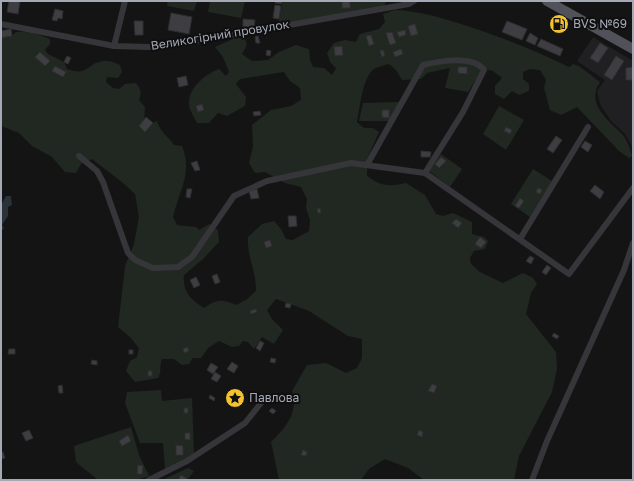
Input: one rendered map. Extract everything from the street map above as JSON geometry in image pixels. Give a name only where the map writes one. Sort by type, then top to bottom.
[{"type":"main road","points":[[547,1],[633,49]]},
{"type":"street","points":[[114,46],[125,1]]},
{"type":"street","name":"Великогірний провулок","points":[[1,24],[114,46],[149,47],[187,43],[409,4],[414,1]]},
{"type":"street","points":[[367,165],[423,65],[466,61],[480,64],[484,70],[483,74],[475,85],[463,112],[425,173]]},
{"type":"street","points":[[520,239],[588,127]]},
{"type":"street","points":[[79,156],[97,171],[103,182],[128,253],[135,260],[153,268],[178,266],[192,257],[234,196],[267,181],[350,163],[425,173],[569,274],[633,188]]},
{"type":"street","points":[[532,480],[547,441],[624,270],[633,243]]},
{"type":"street","points":[[150,480],[187,461],[245,423],[264,398]]},
{"type":"shaded area","points":[[168,1],[197,1],[194,11],[167,6]]},
{"type":"shaded area","points":[[210,1],[245,1],[241,18],[208,12]]},
{"type":"shaded area","points":[[283,1],[386,1],[385,5],[381,7],[278,25]]},
{"type":"shaded area","points":[[395,10],[420,13],[453,21],[489,33],[569,67],[573,64],[579,66],[600,82],[596,90],[595,98],[597,105],[606,118],[625,137],[632,156],[629,158],[619,151],[577,107],[561,115],[550,110],[544,88],[546,80],[540,70],[530,69],[523,72],[523,79],[529,84],[529,91],[519,95],[512,91],[504,99],[495,94],[495,86],[502,78],[493,71],[480,68],[481,72],[468,92],[445,88],[450,68],[427,73],[421,79],[402,80],[396,70],[389,64],[374,69],[370,73],[364,86],[357,122],[364,128],[373,128],[379,132],[367,159],[367,176],[376,182],[385,185],[406,183],[425,195],[436,214],[443,216],[453,213],[472,222],[472,234],[484,237],[488,241],[485,249],[474,251],[470,258],[471,264],[480,272],[503,283],[523,273],[533,278],[537,284],[531,293],[526,314],[556,352],[557,369],[552,392],[519,456],[514,480],[424,480],[408,468],[385,459],[369,469],[361,480],[279,480],[271,442],[286,426],[289,420],[294,406],[292,391],[307,365],[326,363],[346,373],[357,368],[362,358],[362,339],[348,336],[309,311],[276,299],[267,310],[272,319],[283,330],[274,344],[262,337],[254,349],[248,342],[243,341],[239,346],[232,347],[219,341],[208,348],[201,358],[193,358],[189,364],[182,365],[174,359],[162,359],[158,378],[135,382],[126,371],[130,361],[137,357],[139,348],[130,337],[118,327],[125,266],[134,244],[139,217],[135,194],[92,159],[81,164],[76,173],[65,172],[52,157],[32,146],[19,133],[1,126],[1,38],[12,36],[16,32],[25,32],[50,39],[50,44],[45,50],[48,54],[64,62],[67,69],[74,71],[84,71],[98,62],[104,61],[110,61],[120,65],[122,72],[118,78],[107,77],[106,82],[113,88],[119,89],[125,84],[136,83],[138,85],[141,93],[139,100],[145,107],[144,120],[139,126],[145,131],[157,121],[162,131],[174,145],[182,146],[185,156],[186,173],[173,217],[177,225],[196,227],[199,230],[209,224],[218,230],[219,242],[203,259],[184,275],[184,286],[191,298],[204,308],[220,301],[236,305],[246,300],[256,291],[248,237],[262,224],[274,221],[281,229],[286,239],[293,240],[309,231],[310,220],[306,208],[307,199],[301,187],[285,183],[265,172],[255,173],[249,163],[253,147],[252,125],[271,110],[291,106],[301,100],[300,88],[290,81],[284,72],[240,79],[236,84],[246,97],[245,106],[227,116],[218,113],[209,123],[197,123],[190,109],[189,102],[193,90],[202,79],[213,71],[219,69],[226,76],[229,72],[223,57],[215,47],[235,38],[245,38],[247,45],[242,54],[252,61],[268,60],[279,52],[296,45],[309,49],[310,60],[313,67],[324,68],[332,75],[336,68],[330,62],[327,53],[334,43],[345,40],[356,42],[360,34],[379,29],[385,22],[383,14]]},
{"type":"shaded area","points":[[593,37],[633,61],[633,148],[625,134],[611,121],[600,104],[597,91],[605,80],[577,61]]},
{"type":"shaded area","points":[[400,102],[389,121],[359,121],[363,103]]},
{"type":"shaded area","points":[[499,106],[524,120],[506,150],[483,134]]},
{"type":"shaded area","points":[[441,154],[462,169],[450,187],[429,171]]},
{"type":"shaded area","points":[[533,169],[552,181],[530,217],[511,204]]},
{"type":"shaded area","points":[[6,196],[11,196],[12,205],[8,207],[8,216],[2,225],[4,228],[1,231],[1,205]]},
{"type":"shaded area","points":[[161,390],[162,401],[192,398],[194,454],[165,469],[163,443],[140,443],[125,403],[127,392]]},
{"type":"shaded area","points":[[131,427],[139,455],[149,476],[137,480],[98,480],[76,462],[74,446]]},
{"type":"shaded area","points":[[188,468],[194,471],[187,480],[162,480]]},
{"type":"building","points":[[9,1],[20,1],[18,14],[7,12]]},
{"type":"building","points":[[275,1],[282,1],[282,4],[275,3]]},
{"type":"building","points":[[342,1],[350,1],[350,8],[342,8]]},
{"type":"building","points":[[275,5],[281,6],[279,19],[273,18]]},
{"type":"building","points":[[55,9],[63,11],[62,19],[58,18],[57,21],[52,20]]},
{"type":"building","points":[[171,13],[192,17],[189,34],[168,30]]},
{"type":"building","points":[[243,19],[255,20],[254,27],[243,27]]},
{"type":"building","points":[[134,21],[143,21],[143,35],[135,35]]},
{"type":"building","points":[[507,21],[527,29],[522,40],[502,32]]},
{"type":"building","points":[[415,24],[418,34],[411,36],[408,26]]},
{"type":"building","points":[[11,29],[12,36],[1,38],[1,31]]},
{"type":"building","points":[[405,30],[406,35],[399,37],[397,32]]},
{"type":"building","points":[[392,32],[396,43],[390,45],[386,33]]},
{"type":"building","points":[[530,33],[538,38],[535,45],[526,41]]},
{"type":"building","points":[[371,35],[374,44],[369,46],[366,36]]},
{"type":"building","points":[[258,36],[260,43],[256,43],[255,37]]},
{"type":"building","points":[[541,39],[563,49],[560,56],[537,46]]},
{"type":"building","points":[[600,43],[608,48],[598,63],[590,58]]},
{"type":"building","points":[[342,46],[343,55],[335,56],[334,47]]},
{"type":"building","points":[[401,49],[403,54],[395,57],[393,52]]},
{"type":"building","points":[[267,50],[271,51],[270,56],[266,55]]},
{"type":"building","points":[[383,50],[385,55],[382,57],[380,51]]},
{"type":"building","points":[[40,52],[50,61],[45,66],[35,57]]},
{"type":"building","points":[[67,56],[71,58],[68,64],[64,62]]},
{"type":"building","points":[[616,56],[624,61],[612,80],[604,75]]},
{"type":"building","points":[[55,66],[66,72],[63,77],[52,71]]},
{"type":"building","points":[[458,67],[467,67],[467,74],[458,73]]},
{"type":"building","points":[[633,67],[633,80],[626,80],[626,68]]},
{"type":"building","points":[[186,76],[188,85],[179,87],[177,78]]},
{"type":"building","points":[[202,104],[204,110],[198,112],[196,106]]},
{"type":"building","points":[[382,110],[389,110],[389,118],[382,117]]},
{"type":"building","points":[[260,111],[261,115],[254,116],[253,112]]},
{"type":"building","points":[[146,117],[153,123],[145,132],[139,126]]},
{"type":"building","points":[[506,127],[512,130],[510,134],[504,131]]},
{"type":"building","points":[[556,136],[562,140],[553,153],[547,149]]},
{"type":"building","points":[[585,141],[592,145],[588,152],[581,147]]},
{"type":"building","points":[[421,151],[431,152],[430,157],[421,157]]},
{"type":"building","points":[[441,157],[446,161],[439,168],[435,164]]},
{"type":"building","points":[[197,161],[200,170],[195,171],[191,163]]},
{"type":"building","points":[[595,185],[604,192],[600,199],[590,191]]},
{"type":"building","points":[[538,188],[542,190],[540,194],[536,192]]},
{"type":"building","points":[[187,189],[192,189],[190,198],[186,197]]},
{"type":"building","points":[[257,189],[259,198],[251,199],[249,191]]},
{"type":"building","points":[[520,198],[524,201],[519,208],[515,206]]},
{"type":"building","points":[[320,208],[321,213],[318,213],[317,209]]},
{"type":"building","points":[[288,216],[296,216],[297,226],[289,227]]},
{"type":"building","points":[[456,219],[462,223],[458,228],[452,223]]},
{"type":"building","points":[[480,237],[486,242],[481,248],[475,244]]},
{"type":"building","points":[[270,240],[272,246],[266,248],[264,242]]},
{"type":"building","points":[[530,256],[534,258],[531,264],[526,261]]},
{"type":"building","points":[[547,265],[551,268],[546,275],[542,272]]},
{"type":"building","points":[[217,274],[220,282],[215,284],[212,276]]},
{"type":"building","points":[[196,277],[200,285],[194,288],[190,280]]},
{"type":"building","points":[[286,303],[291,304],[290,308],[285,307]]},
{"type":"building","points":[[256,309],[257,312],[251,314],[250,311]]},
{"type":"building","points":[[554,333],[559,336],[557,339],[552,336]]},
{"type":"building","points":[[260,341],[264,343],[260,351],[256,348]]},
{"type":"building","points":[[187,347],[189,351],[184,353],[183,349]]},
{"type":"building","points":[[9,349],[15,349],[15,354],[8,354]]},
{"type":"building","points":[[129,350],[133,350],[133,354],[129,354]]},
{"type":"building","points":[[271,358],[276,359],[275,363],[270,362]]},
{"type":"building","points":[[92,360],[97,361],[97,365],[91,364]]},
{"type":"building","points":[[232,362],[238,366],[234,373],[227,369]]},
{"type":"building","points":[[211,363],[218,367],[213,374],[207,370]]},
{"type":"building","points":[[148,371],[152,371],[152,376],[148,376]]},
{"type":"building","points":[[215,372],[221,376],[217,382],[211,379]]},
{"type":"building","points":[[432,384],[437,386],[434,393],[428,391]]},
{"type":"building","points":[[62,385],[63,393],[59,393],[58,386]]},
{"type":"building","points":[[210,395],[215,398],[214,401],[209,398]]},
{"type":"building","points":[[184,408],[188,408],[188,413],[184,413]]},
{"type":"building","points":[[272,408],[276,411],[273,414],[269,411]]},
{"type":"building","points":[[29,430],[33,438],[26,441],[22,433]]},
{"type":"building","points":[[419,430],[423,432],[422,437],[417,435]]},
{"type":"building","points":[[185,433],[190,433],[190,440],[185,439]]},
{"type":"building","points":[[128,435],[131,441],[122,446],[119,441]]},
{"type":"building","points":[[176,445],[183,446],[183,455],[176,455]]},
{"type":"building","points":[[303,450],[307,452],[306,456],[301,455]]},
{"type":"building","points":[[1,452],[3,452],[5,458],[1,459]]},
{"type":"building","points":[[138,465],[143,466],[142,474],[137,474]]},
{"type":"building","points":[[181,475],[187,479],[178,480]]},
{"type":"place","name":"BVS №69","points":[[559,24]]},
{"type":"place","name":"Павлова","points":[[235,398]]}]
